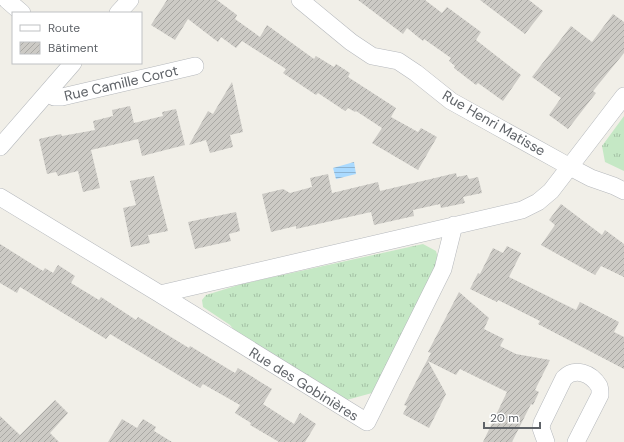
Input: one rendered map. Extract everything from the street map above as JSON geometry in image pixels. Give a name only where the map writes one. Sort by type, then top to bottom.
[{"type":"street","points":[[7,0],[21,12]]},
{"type":"street","points":[[119,12],[130,0]]},
{"type":"street","name":"Rue Henri Matisse","points":[[300,0],[351,42],[372,56],[398,61],[416,73],[451,101],[590,178],[624,191]]},
{"type":"street","name":"Rue Camille Corot","points":[[0,147],[72,64]]},
{"type":"street","name":"Rue Camille Corot","points":[[48,93],[54,97],[62,97],[195,66]]},
{"type":"street","points":[[160,294],[522,210],[538,202],[551,191],[624,96]]},
{"type":"street","name":"Rue des Gobinières","points":[[0,197],[367,422],[443,269],[454,225]]},
{"type":"street","points":[[546,442],[541,428],[542,423],[564,378],[568,374],[579,371],[587,374],[600,387],[600,395],[576,442]]},
{"type":"green space","points":[[624,116],[624,171],[605,162],[602,146]]},
{"type":"green space","points":[[423,244],[436,251],[440,265],[372,393],[343,401],[240,337],[230,325],[203,307],[202,300],[206,295],[242,284]]},
{"type":"water","points":[[354,162],[356,174],[336,179],[333,168]]},
{"type":"building","points":[[167,0],[217,0],[237,15],[235,19],[260,37],[267,25],[314,59],[316,56],[334,67],[336,64],[350,73],[348,77],[396,108],[391,117],[418,132],[421,128],[437,137],[418,170],[372,143],[382,128],[356,111],[355,112],[348,108],[345,111],[318,93],[316,95],[283,73],[286,69],[242,41],[236,48],[221,37],[218,42],[188,19],[175,40],[151,25]]},
{"type":"building","points":[[358,0],[425,0],[442,13],[447,7],[481,32],[476,40],[521,75],[503,101],[478,83],[476,85],[454,68],[455,66],[449,61],[451,58],[424,39],[423,41],[407,28],[403,34]]},
{"type":"building","points":[[480,0],[529,0],[543,11],[525,34]]},
{"type":"building","points":[[613,14],[624,22],[624,53],[593,91],[596,93],[568,129],[549,115],[561,98],[532,77],[571,26],[592,42]]},
{"type":"building","points":[[232,82],[243,132],[230,135],[233,147],[210,153],[206,140],[189,145],[208,111],[213,114]]},
{"type":"building","points":[[130,106],[134,123],[163,116],[162,112],[176,109],[185,145],[142,156],[138,139],[91,150],[100,188],[83,192],[78,171],[58,176],[56,172],[47,174],[39,139],[61,134],[62,136],[95,130],[93,121],[113,116],[112,110]]},
{"type":"building","points":[[456,173],[457,177],[467,175],[469,179],[478,177],[482,193],[463,197],[465,203],[441,208],[440,204],[413,210],[414,216],[374,225],[371,212],[296,229],[296,226],[271,232],[262,194],[283,189],[290,193],[312,187],[310,178],[328,174],[332,193],[378,182],[380,191]]},
{"type":"building","points":[[154,176],[168,231],[148,235],[150,243],[131,247],[123,208],[136,205],[130,181]]},
{"type":"building","points":[[561,204],[602,235],[605,230],[624,244],[624,277],[601,266],[595,275],[541,245],[555,225],[549,220]]},
{"type":"building","points":[[236,212],[240,231],[229,234],[231,241],[195,249],[188,222]]},
{"type":"building","points":[[0,244],[43,271],[45,268],[53,273],[58,265],[75,276],[71,283],[99,300],[101,297],[136,320],[138,317],[189,348],[190,346],[235,373],[238,368],[272,389],[263,404],[294,424],[300,413],[316,424],[305,442],[279,442],[250,425],[251,423],[235,413],[240,405],[203,384],[200,388],[110,334],[106,339],[20,287],[17,293],[0,283]]},
{"type":"building","points":[[507,246],[521,253],[509,277],[576,310],[580,302],[619,322],[614,332],[624,337],[624,369],[538,324],[540,321],[498,300],[497,302],[470,289],[478,273],[480,274],[493,248],[503,253]]},
{"type":"building","points":[[459,292],[489,318],[484,329],[504,339],[500,346],[516,354],[550,360],[535,390],[539,392],[533,405],[531,404],[512,442],[483,442],[507,392],[460,369],[456,375],[428,361],[446,394],[429,428],[403,414],[407,406],[404,405],[431,353],[428,352]]},
{"type":"building","points":[[55,400],[68,413],[50,433],[59,442],[0,442],[0,416],[20,435]]},
{"type":"building","points":[[122,419],[137,428],[143,419],[156,427],[154,431],[172,442],[108,442]]}]
